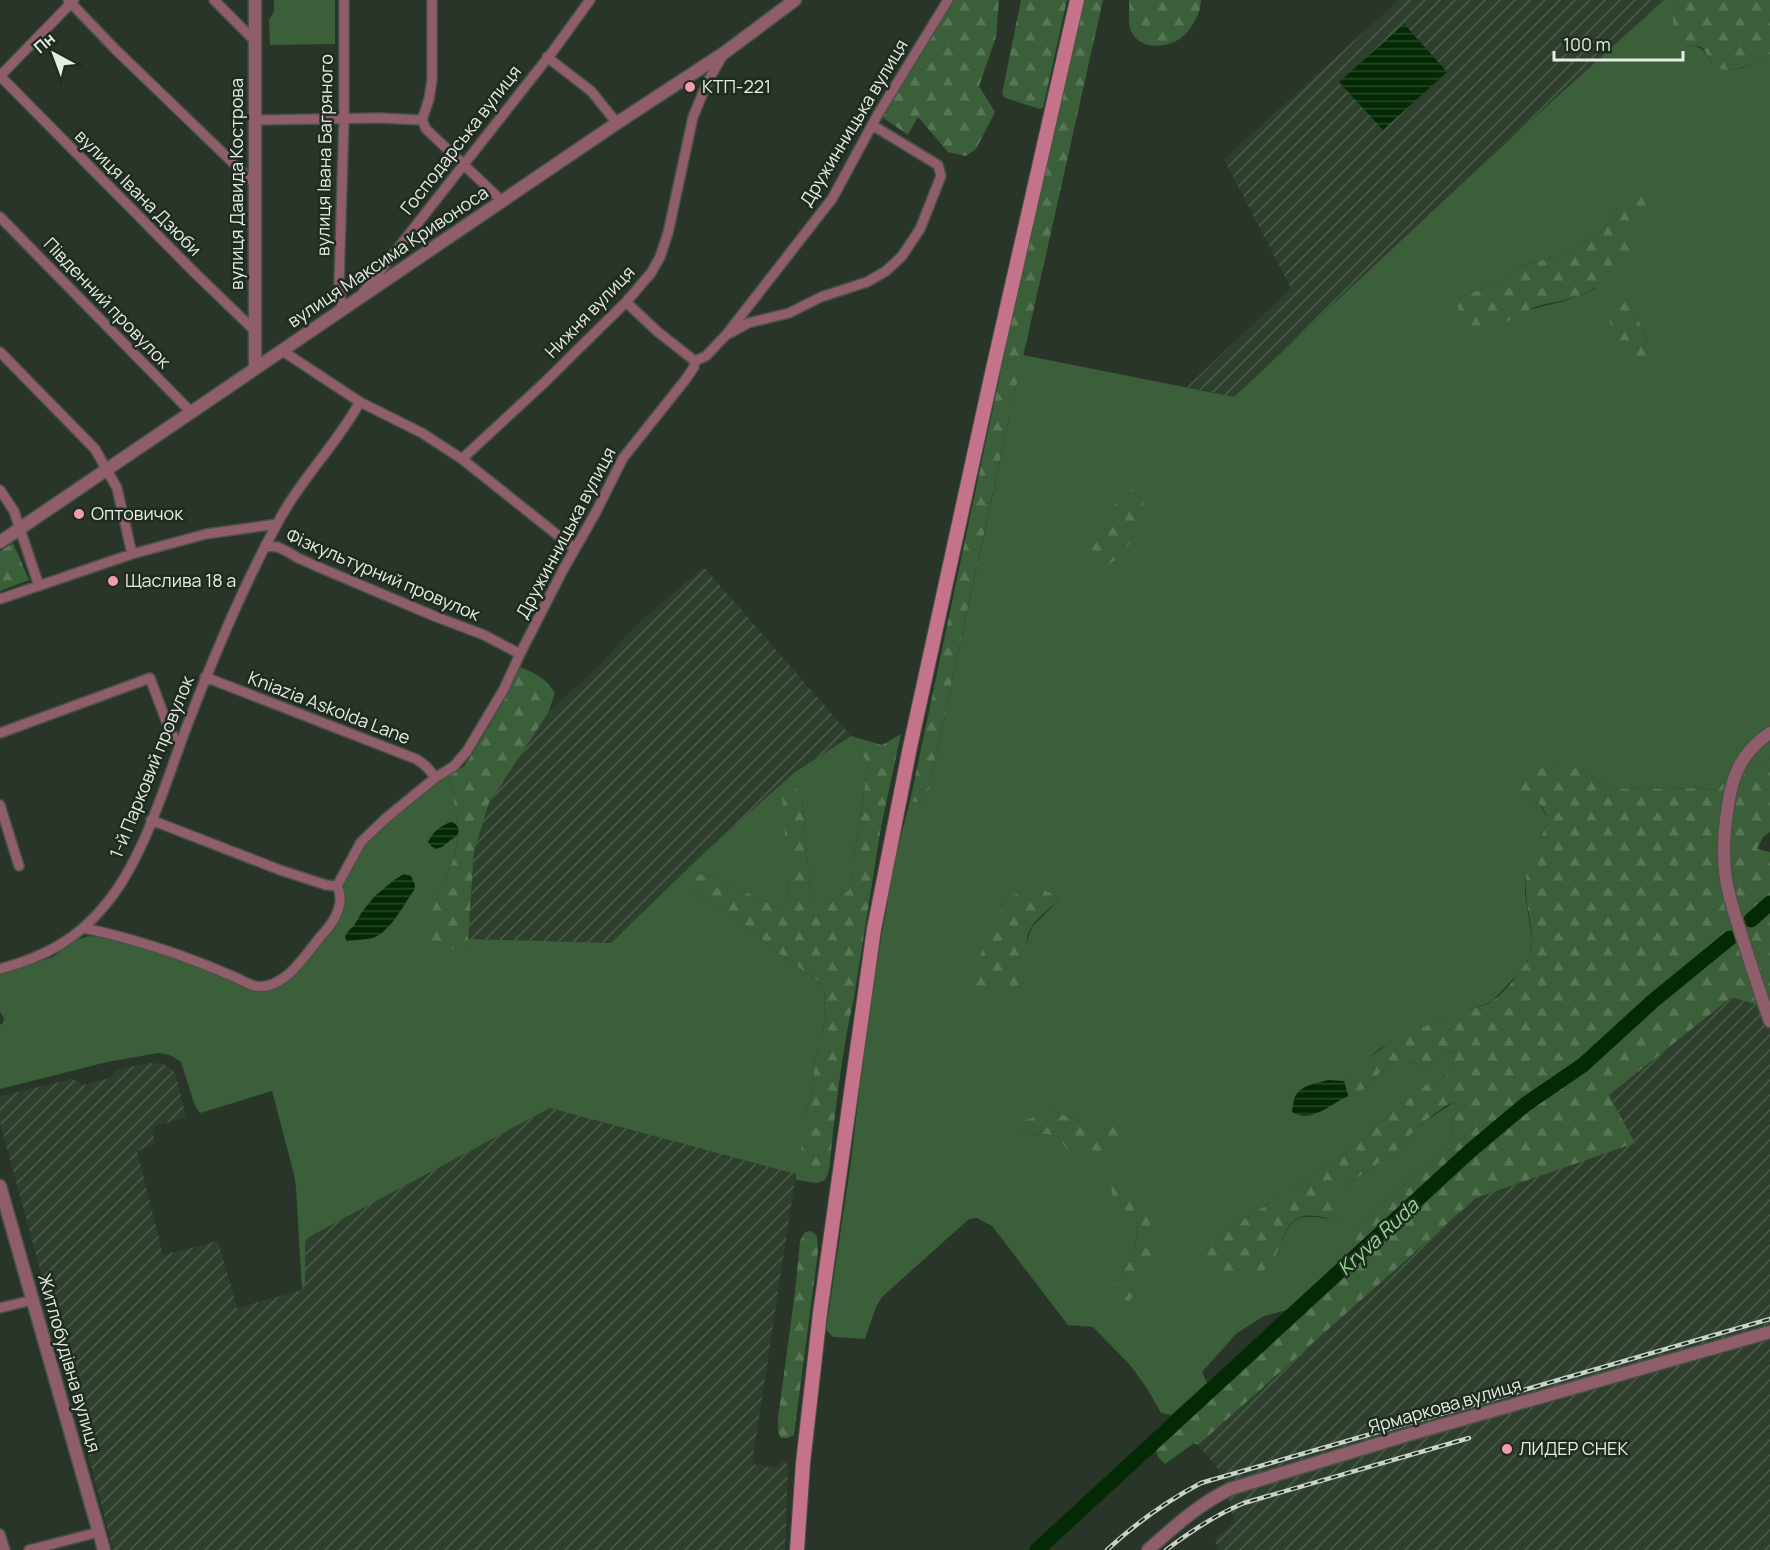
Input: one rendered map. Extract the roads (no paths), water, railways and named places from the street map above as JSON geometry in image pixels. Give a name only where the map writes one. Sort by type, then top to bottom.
[{"type":"main road","points":[[797,1550],[803,1463],[820,1313],[874,930],[910,747],[1077,0]]},
{"type":"street","points":[[214,0],[255,41]]},
{"type":"street","name":"вулиця Давида Кострова","points":[[255,0],[255,368]]},
{"type":"street","name":"вулиця Івана Багряного","points":[[342,310],[339,282],[344,119],[344,0]]},
{"type":"street","points":[[432,0],[432,80],[422,120],[426,129],[503,202]]},
{"type":"street","name":"Господарська вулиця","points":[[357,300],[590,0]]},
{"type":"street","name":"Дружинницька вулиця","points":[[84,928],[164,950],[253,986],[265,986],[277,982],[296,967],[333,922],[341,898],[337,886],[362,842],[385,819],[435,778],[454,766],[467,751],[504,689],[520,654],[623,458],[686,379],[695,361],[706,356],[726,335],[832,199],[872,125],[948,0]]},
{"type":"street","points":[[0,76],[71,1],[124,58],[254,183]]},
{"type":"street","name":"вулиця Максима Кривоноса","points":[[0,542],[617,123],[724,53],[786,3]]},
{"type":"street","name":"Нижня вулиця","points":[[462,459],[546,381],[626,302],[651,273],[660,257],[668,233],[693,117],[707,83],[724,53]]},
{"type":"street","points":[[547,57],[591,91],[617,123]]},
{"type":"street","name":"вулиця Івана Дзюби","points":[[0,76],[254,330]]},
{"type":"street","points":[[255,120],[422,120]]},
{"type":"street","points":[[726,335],[748,323],[789,313],[821,297],[867,282],[886,271],[902,256],[920,230],[941,176],[940,170],[938,165],[872,125]]},
{"type":"street","name":"Південний провулок","points":[[0,217],[191,412]]},
{"type":"street","points":[[626,302],[658,332],[695,361]]},
{"type":"street","points":[[281,350],[360,402],[422,433],[462,459],[575,549]]},
{"type":"street","points":[[0,352],[95,449],[117,488],[132,554]]},
{"type":"street","name":"1-й Парковий провулок","points":[[0,969],[39,956],[61,945],[84,928],[121,885],[152,820],[205,677],[265,546],[284,510],[320,462],[360,402]]},
{"type":"street","points":[[0,490],[14,511],[39,586]]},
{"type":"street","points":[[0,599],[132,554],[206,534],[277,524]]},
{"type":"street","name":"Фізкультурний провулок","points":[[265,546],[278,547],[323,569],[484,635],[520,654]]},
{"type":"street","name":"Kniazia Askolda Lane","points":[[205,677],[416,759],[423,763],[435,778]]},
{"type":"street","points":[[0,733],[150,678],[168,726],[179,747]]},
{"type":"street","points":[[1769,1017],[1731,904],[1726,882],[1724,831],[1735,773],[1741,761],[1756,743],[1770,733]]},
{"type":"street","points":[[0,805],[19,866]]},
{"type":"street","points":[[152,820],[280,870],[326,885],[337,886]]},
{"type":"street","name":"Житлобудівна вулиця","points":[[0,1186],[104,1550]]},
{"type":"street","points":[[0,1308],[33,1300]]},
{"type":"street","name":"Ярмаркова вулиця","points":[[1148,1550],[1191,1512],[1230,1489],[1404,1436],[1770,1332]]},
{"type":"street","points":[[29,1550],[99,1532]]},
{"type":"street","points":[[0,1534],[5,1550]]},
{"type":"waterway","name":"Kryva Ruda","points":[[1751,920],[1770,903]]},
{"type":"waterway","name":"Kryva Ruda","points":[[1037,1550],[1470,1151],[1526,1104],[1583,1065],[1653,1001],[1730,938]]},
{"type":"railway","points":[[1107,1550],[1152,1513],[1201,1483],[1770,1319]]},
{"type":"railway","points":[[1496,1392],[1518,1381]]},
{"type":"railway","points":[[1166,1550],[1204,1524],[1244,1503],[1469,1438]]},
{"type":"place","name":"КТП-221","points":[[690,87]]},
{"type":"place","name":"Оптовичок","points":[[79,514]]},
{"type":"place","name":"Щаслива 18 а","points":[[113,581]]},
{"type":"place","name":"ЛИДЕР СНЕК","points":[[1507,1449]]}]
